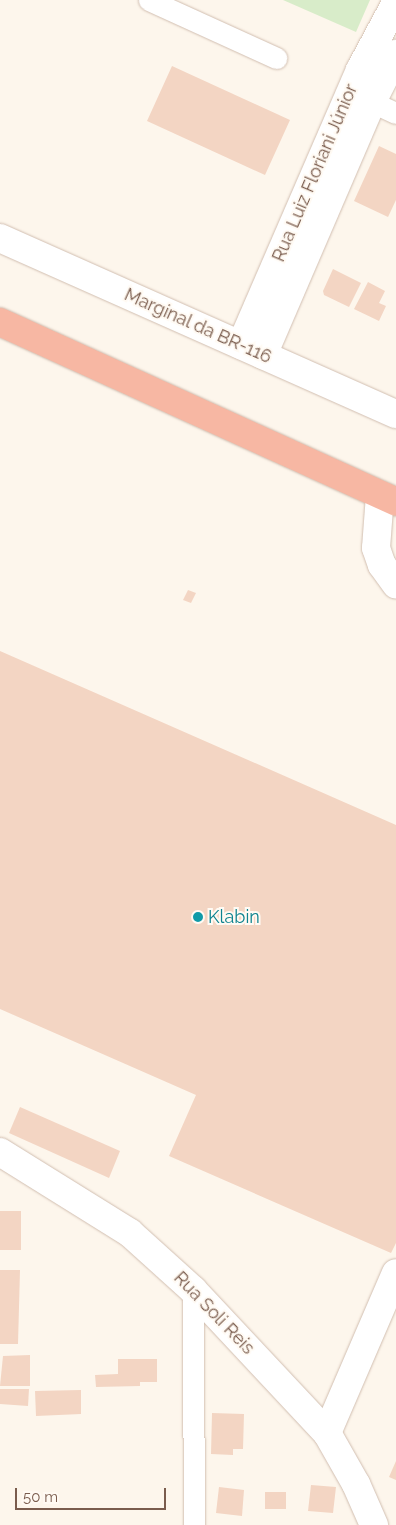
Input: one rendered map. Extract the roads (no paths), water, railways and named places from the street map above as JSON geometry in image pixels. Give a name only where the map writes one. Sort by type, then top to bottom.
[{"type":"highway","points":[[0,322],[388,498]]},
{"type":"street","points":[[149,0],[276,58]]},
{"type":"street","name":"Rua Luiz Floriani Júnior","points":[[252,350],[360,70],[396,3]]},
{"type":"street","name":"Rua Luiz Floriani Júnior","points":[[252,350],[396,54]]},
{"type":"street","points":[[372,102],[396,113]]},
{"type":"street","name":"Marginal da BR-116","points":[[0,238],[396,414]]},
{"type":"street","points":[[388,498],[376,548],[382,565],[396,584]]},
{"type":"street","name":"Rua Soli Reis","points":[[0,1152],[130,1233],[193,1290],[327,1433],[356,1484],[374,1525]]},
{"type":"street","points":[[327,1433],[396,1273]]},
{"type":"street","points":[[193,1290],[194,1525]]},
{"type":"place","name":"Klabin","points":[[198,917]]}]
